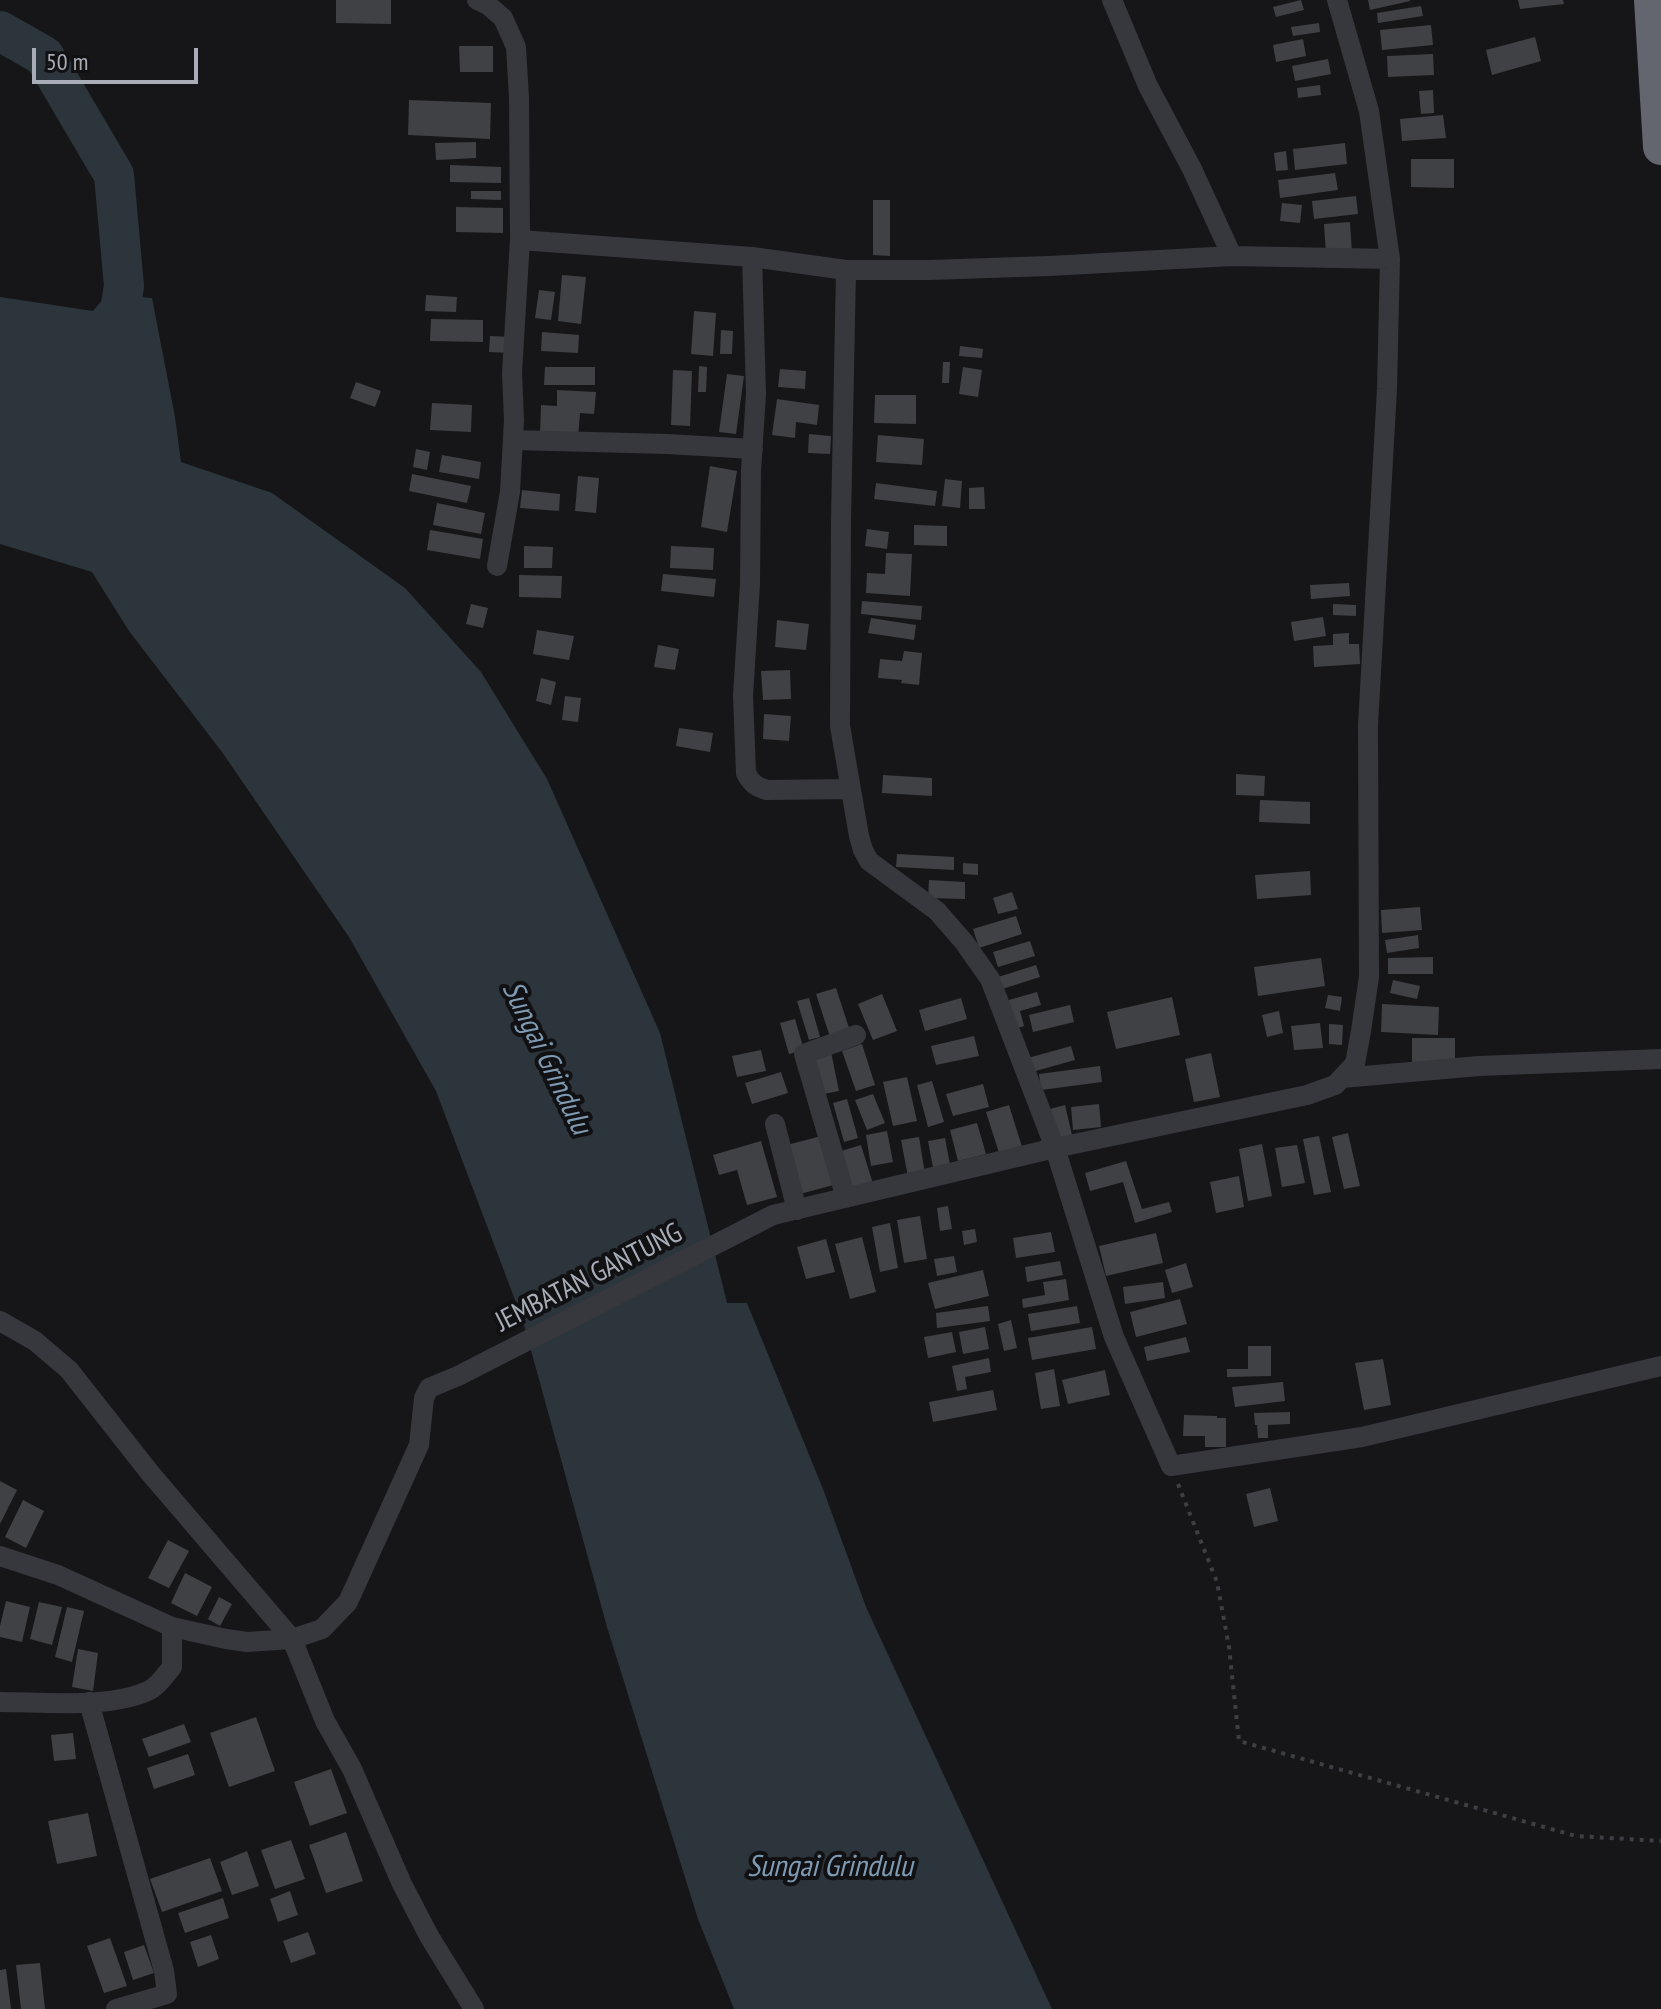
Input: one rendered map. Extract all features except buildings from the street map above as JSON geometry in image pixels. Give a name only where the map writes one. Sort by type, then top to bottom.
[{"type":"highway","points":[[1652,0],[1661,147]]},
{"type":"street","points":[[477,0],[503,18],[516,47],[519,98],[520,240],[512,373],[513,440],[510,492],[497,566]]},
{"type":"street","points":[[1112,0],[1148,86],[1192,169],[1232,256]]},
{"type":"street","points":[[1337,0],[1369,111],[1390,259],[1387,389],[1368,725],[1369,977],[1355,1064],[1342,1078]]},
{"type":"street","points":[[520,240],[752,257],[846,270],[1049,266],[1232,256],[1390,259]]},
{"type":"street","points":[[752,257],[756,394],[743,696],[746,773],[751,783],[767,790],[851,789]]},
{"type":"street","points":[[846,270],[840,726],[859,836],[869,861],[937,911],[990,979],[1055,1148],[1114,1337],[1171,1466],[1362,1437],[1661,1366]]},
{"type":"street","points":[[513,440],[753,449]]},
{"type":"street","points":[[846,1198],[804,1054],[856,1035]]},
{"type":"street","points":[[1342,1078],[1479,1066],[1661,1059]]},
{"type":"street","name":"JEMBATAN GANTUNG","points":[[292,1639],[322,1629],[348,1602],[419,1445],[424,1398],[429,1388],[773,1215],[1055,1148],[1307,1095],[1335,1085],[1342,1078]]},
{"type":"street","points":[[775,1124],[797,1210]]},
{"type":"street","points":[[0,1321],[35,1341],[69,1370],[150,1473],[292,1639],[325,1721],[352,1769],[408,1895],[474,2009]]},
{"type":"street","points":[[0,1556],[58,1575],[172,1627],[247,1642],[292,1639]]},
{"type":"street","points":[[0,1702],[122,1700],[153,1688],[172,1667],[172,1627]]},
{"type":"street","points":[[89,1702],[170,2001],[116,2009]]},
{"type":"path","points":[[1171,1466],[1217,1582],[1229,1647],[1239,1741],[1576,1836],[1661,1841]]},
{"type":"water","name":"Sungai Grindulu","points":[[107,294],[152,298],[181,462],[272,493],[405,588],[481,672],[547,779],[660,1033],[727,1303],[747,1303],[823,1489],[866,1607],[1052,2009],[734,2009],[698,1919],[607,1627],[523,1321],[436,1091],[349,937],[222,752],[129,631],[92,572],[0,544],[0,297],[93,311]]},
{"type":"waterway","points":[[0,31],[44,56],[114,175],[124,286],[114,349]]}]
